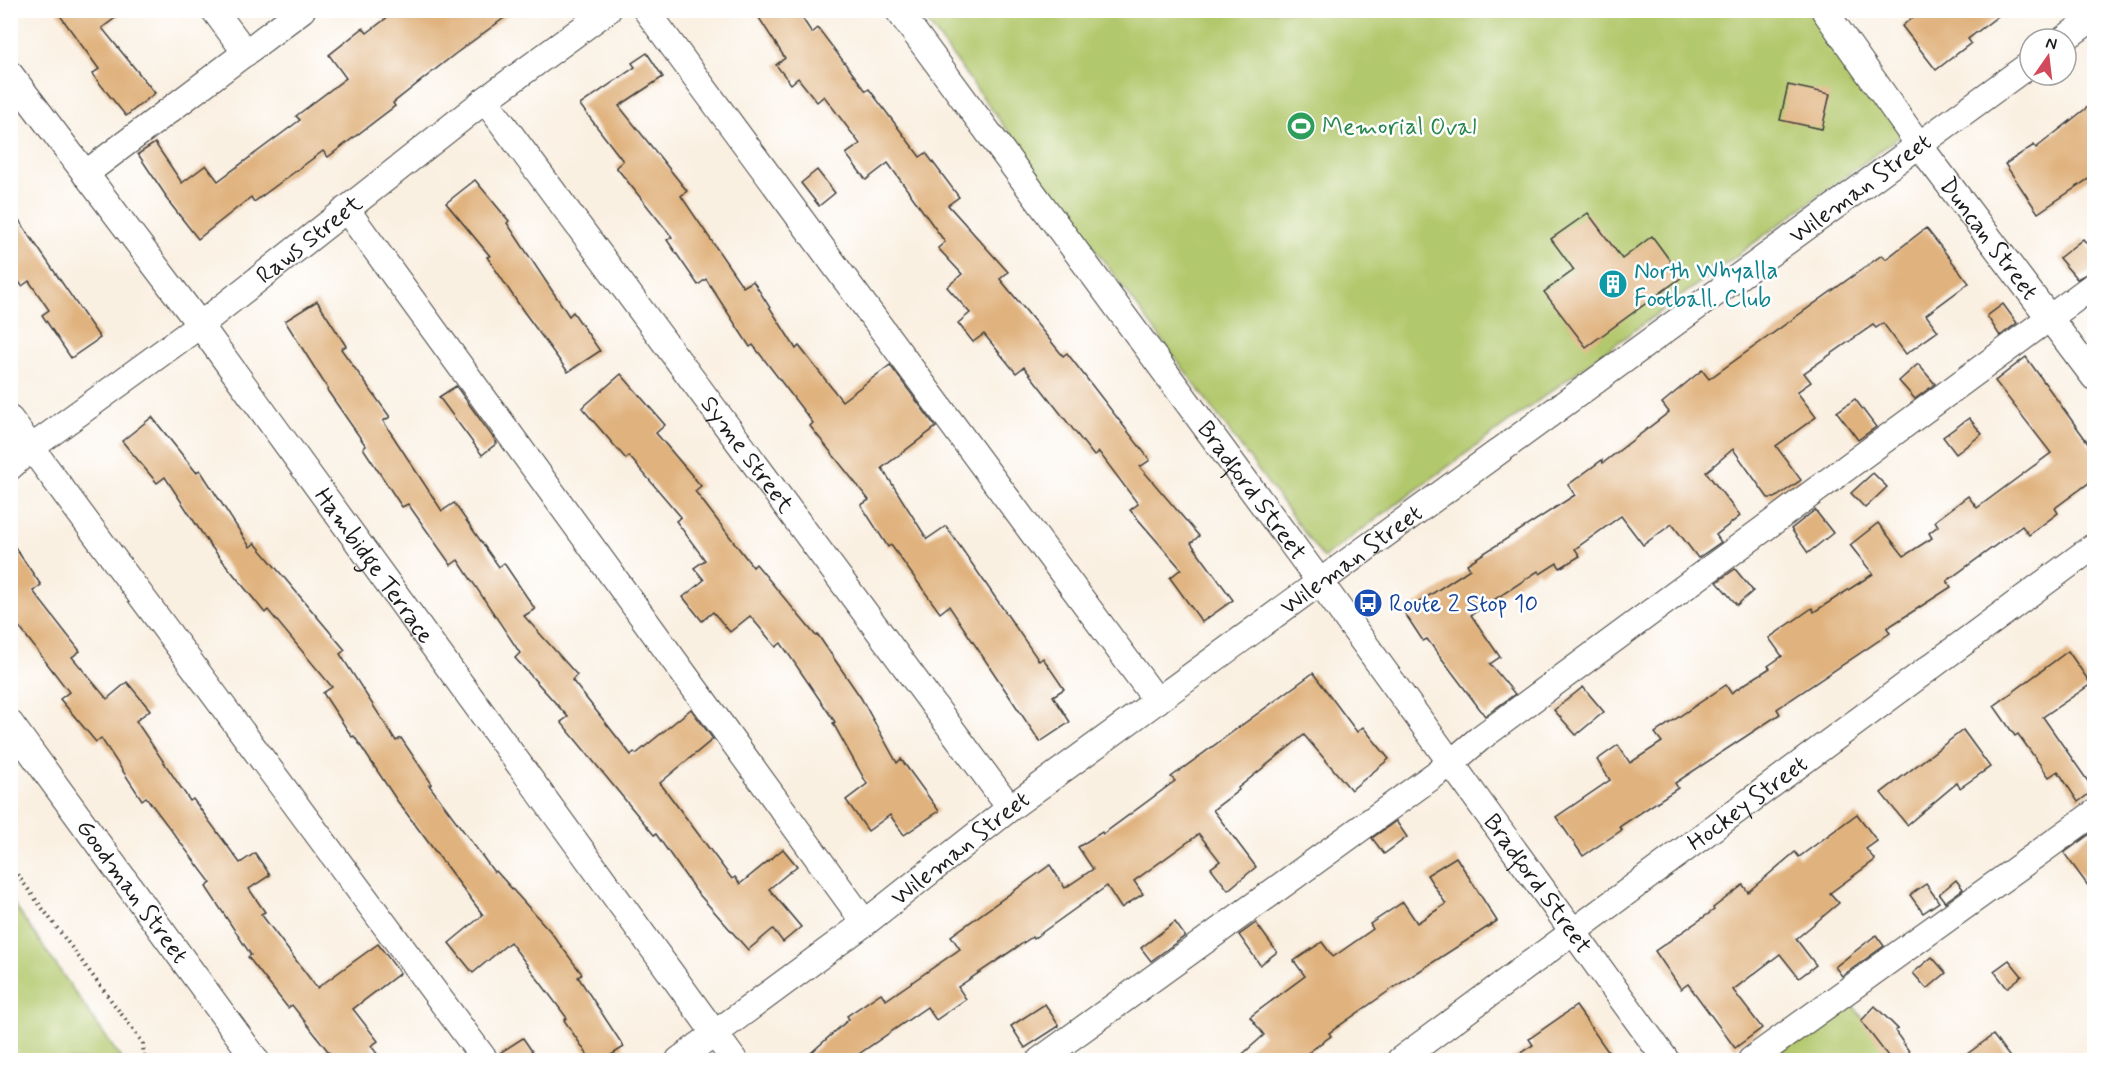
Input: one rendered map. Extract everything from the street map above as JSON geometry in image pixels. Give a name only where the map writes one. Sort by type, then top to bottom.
[{"type":"street","points":[[214,10],[246,53]]},
{"type":"street","points":[[85,174],[302,10]]},
{"type":"street","name":"Raws Street","points":[[10,467],[31,448],[200,325],[485,100],[608,10]]},
{"type":"street","points":[[646,10],[1157,701]]},
{"type":"street","name":"Bradford Street","points":[[898,10],[1320,582],[1666,1060]]},
{"type":"street","name":"Duncan Street","points":[[1824,10],[1919,145],[2051,317],[2094,377]]},
{"type":"street","points":[[2078,29],[2094,17]]},
{"type":"street","name":"Wileman Street","points":[[679,1060],[865,923],[1010,808],[2018,73]]},
{"type":"street","name":"Hambidge Terrace","points":[[10,74],[200,325],[734,1060]]},
{"type":"street","name":"Syme Street","points":[[485,100],[1010,808]]},
{"type":"street","points":[[346,209],[865,923]]},
{"type":"street","points":[[1040,1060],[1451,763],[1479,739],[2094,285]]},
{"type":"street","points":[[10,419],[485,1060]]},
{"type":"street","name":"Hockey Street","points":[[1400,1060],[2094,546]]},
{"type":"street","name":"Goodman Street","points":[[10,723],[256,1060]]},
{"type":"street","points":[[1751,1060],[2094,813]]},
{"type":"path","points":[[10,865],[143,1043],[144,1060]]},
{"type":"green space","points":[[919,11],[1812,11],[1903,134],[1323,558]]},
{"type":"green space","points":[[11,900],[122,1060],[11,1060]]},
{"type":"green space","points":[[1849,1000],[1894,1060],[1769,1060]]},
{"type":"building","points":[[56,10],[126,10],[102,28],[155,93],[126,116],[92,74],[99,69]]},
{"type":"building","points":[[397,10],[515,10],[455,54],[393,103],[395,106],[328,157],[323,151],[254,202],[251,197],[198,239],[165,197],[138,154],[155,143],[182,183],[206,165],[218,181],[300,120],[296,116],[346,78],[329,55],[363,28],[367,33]]},
{"type":"building","points":[[754,10],[797,10],[812,33],[818,28],[866,91],[869,89],[920,157],[926,153],[959,197],[948,205],[1008,272],[1000,279],[1063,356],[1067,353],[1150,460],[1140,467],[1199,536],[1191,543],[1233,600],[1202,622],[1170,578],[1181,569],[1130,510],[1138,504],[1099,452],[1094,456],[1024,367],[1016,373],[984,334],[973,342],[958,323],[970,313],[947,287],[962,274],[938,248],[945,242],[888,163],[866,180],[846,154],[860,144],[824,96],[817,102],[798,78],[791,84],[776,65],[785,58]]},
{"type":"building","points":[[1922,10],[2006,10],[1968,39],[1971,43],[1936,70],[1902,26]]},
{"type":"building","points":[[647,53],[663,77],[619,106],[687,191],[681,196],[743,287],[753,281],[796,349],[799,346],[842,401],[890,365],[936,427],[882,468],[927,539],[946,526],[1039,661],[1043,658],[1064,689],[1053,696],[1070,722],[1040,742],[949,606],[940,613],[891,545],[888,547],[861,505],[869,500],[810,426],[813,423],[753,345],[750,347],[706,279],[698,285],[667,240],[672,237],[616,167],[623,161],[580,105],[635,67],[632,63]]},
{"type":"building","points":[[1788,85],[1830,94],[1822,129],[1780,120]]},
{"type":"building","points":[[2094,102],[2094,175],[2038,213],[2005,164],[2034,145],[2036,148]]},
{"type":"building","points":[[817,170],[835,193],[819,206],[801,183]]},
{"type":"building","points":[[475,180],[509,221],[507,223],[569,316],[573,312],[600,351],[568,372],[487,257],[490,256],[446,203]]},
{"type":"building","points":[[10,207],[100,338],[71,358],[42,315],[49,310],[29,281],[22,286],[10,270]]},
{"type":"building","name":"North Whyalla Football. Club","points":[[1588,213],[1622,259],[1652,236],[1682,277],[1586,347],[1544,292],[1574,270],[1551,239]]},
{"type":"building","points":[[1926,228],[1969,283],[1926,315],[1938,331],[1906,354],[1883,323],[1876,328],[1873,325],[1804,373],[1811,382],[1797,392],[1816,417],[1776,446],[1801,480],[1775,498],[1768,498],[1733,449],[1706,472],[1740,516],[1716,535],[1721,542],[1698,558],[1672,524],[1643,545],[1621,516],[1575,549],[1580,556],[1560,568],[1557,563],[1540,574],[1538,571],[1471,615],[1500,657],[1490,664],[1515,694],[1485,716],[1427,639],[1423,641],[1404,612],[1470,569],[1467,564],[1575,495],[1568,485],[1602,460],[1603,463],[1669,412],[1662,403],[1702,370],[1709,379],[1882,255],[1886,259]]},
{"type":"building","points":[[2083,239],[2094,253],[2094,270],[2077,279],[2059,258]]},
{"type":"building","points":[[317,301],[346,346],[341,349],[390,417],[383,421],[442,511],[454,503],[499,567],[504,563],[535,609],[524,616],[577,675],[572,680],[631,755],[634,752],[636,754],[691,709],[713,739],[660,783],[732,879],[735,877],[740,884],[783,849],[797,866],[769,889],[801,927],[783,942],[773,929],[748,950],[696,891],[656,834],[654,835],[561,722],[568,717],[515,658],[520,653],[458,560],[451,565],[408,504],[402,507],[363,448],[366,446],[327,390],[285,321]]},
{"type":"building","points":[[2003,304],[2017,323],[2000,336],[1987,316]]},
{"type":"building","points":[[2026,357],[2094,451],[2094,479],[2055,508],[2058,513],[2029,535],[2022,526],[1947,581],[1951,587],[1887,628],[1890,633],[1777,709],[1780,714],[1675,783],[1678,788],[1619,827],[1622,830],[1583,856],[1556,817],[1610,780],[1597,760],[1618,745],[1630,763],[1662,742],[1655,733],[1726,685],[1731,693],[1770,668],[1768,666],[1782,656],[1769,638],[1812,608],[1814,612],[1873,574],[1850,545],[1878,523],[1904,556],[1932,538],[1929,533],[1938,526],[1935,521],[1968,496],[1977,508],[2051,453],[1995,381]]},
{"type":"building","points":[[1918,364],[1935,384],[1915,399],[1899,381]]},
{"type":"building","points":[[621,374],[665,425],[656,433],[701,486],[695,491],[753,567],[756,564],[816,636],[818,635],[861,698],[897,763],[901,759],[939,811],[904,835],[890,815],[868,831],[846,800],[867,784],[833,723],[835,722],[781,643],[776,647],[750,616],[730,632],[713,612],[702,621],[683,597],[704,580],[694,568],[705,560],[676,521],[681,517],[629,456],[626,459],[582,408]]},
{"type":"building","points":[[456,386],[497,443],[482,455],[439,397]]},
{"type":"building","points":[[1855,399],[1876,427],[1858,440],[1837,412]]},
{"type":"building","points":[[152,417],[196,472],[200,470],[250,547],[255,543],[345,650],[340,654],[396,741],[401,738],[432,784],[429,785],[494,872],[496,871],[550,931],[582,974],[578,977],[624,1047],[603,1060],[591,1060],[564,1020],[567,1018],[510,942],[473,973],[449,943],[483,915],[398,802],[354,736],[352,737],[323,693],[332,687],[268,610],[265,613],[209,544],[165,477],[157,483],[122,441]]},
{"type":"building","points":[[1969,418],[1982,434],[1956,454],[1943,437]]},
{"type":"building","points":[[1873,473],[1887,487],[1865,508],[1851,493]]},
{"type":"building","points":[[1815,510],[1833,533],[1808,553],[1791,529]]},
{"type":"building","points":[[10,540],[41,585],[33,591],[80,651],[72,657],[107,699],[127,682],[150,710],[136,721],[190,801],[193,799],[240,863],[255,853],[270,875],[249,889],[265,912],[261,914],[317,988],[378,944],[400,973],[353,1009],[378,1041],[371,1046],[382,1060],[335,1060],[292,1005],[288,1008],[248,957],[251,955],[206,887],[211,883],[146,797],[142,800],[101,738],[96,742],[60,699],[69,692],[10,615]]},
{"type":"building","points":[[1735,569],[1753,591],[1737,605],[1717,582]]},
{"type":"building","points":[[2068,651],[2091,684],[2043,717],[2094,790],[2078,802],[2058,771],[2049,777],[2018,734],[2015,736],[1994,706]]},
{"type":"building","points":[[1313,673],[1357,732],[1363,727],[1389,759],[1351,790],[1304,735],[1238,788],[1239,790],[1213,810],[1256,867],[1228,890],[1211,868],[1220,861],[1199,834],[1134,881],[1143,894],[1121,908],[1107,886],[1033,939],[1032,937],[958,987],[966,999],[936,1020],[927,1007],[850,1060],[803,1060],[849,1019],[847,1016],[881,993],[886,1000],[960,949],[951,936],[1050,865],[1065,888],[1093,869],[1078,847],[1102,832],[1103,834],[1175,781],[1171,777]]},
{"type":"building","points":[[1583,687],[1604,712],[1576,735],[1554,710]]},
{"type":"building","points":[[1963,730],[1990,767],[1960,788],[1957,783],[1907,825],[1881,793]]},
{"type":"building","points":[[1857,814],[1877,841],[1866,849],[1875,860],[1830,893],[1839,903],[1796,939],[1816,965],[1799,978],[1780,954],[1733,990],[1762,1028],[1735,1048],[1688,984],[1681,989],[1655,951],[1714,910],[1713,908],[1743,885],[1748,892],[1795,852],[1799,857]]},
{"type":"building","points":[[1396,821],[1407,837],[1384,854],[1372,838]]},
{"type":"building","points":[[2094,831],[2094,894],[2064,853]]},
{"type":"building","points":[[1456,857],[1497,921],[1393,988],[1329,1033],[1331,1036],[1298,1060],[1236,1060],[1264,1035],[1250,1017],[1305,976],[1294,961],[1322,942],[1333,957],[1373,929],[1370,924],[1403,902],[1417,923],[1446,904],[1427,875]]},
{"type":"building","points":[[1956,880],[1963,889],[1945,902],[1939,894]]},
{"type":"building","points":[[1926,884],[1939,902],[1923,913],[1910,895]]},
{"type":"building","points":[[1175,922],[1185,936],[1151,961],[1141,948]]},
{"type":"building","points":[[1256,923],[1277,952],[1260,965],[1239,935]]},
{"type":"building","points":[[1876,935],[1884,946],[1842,976],[1835,967]]},
{"type":"building","points":[[1932,957],[1946,973],[1927,989],[1913,973]]},
{"type":"building","points":[[2009,960],[2022,976],[2007,988],[1994,971]]},
{"type":"building","points":[[1045,1004],[1059,1026],[1025,1048],[1011,1026]]},
{"type":"building","points":[[1576,1006],[1614,1060],[1509,1060],[1533,1045],[1529,1039]]},
{"type":"building","points":[[1875,1006],[1898,1029],[1895,1031],[1915,1060],[1891,1060],[1861,1021]]},
{"type":"building","points":[[1993,1035],[2012,1060],[1959,1060]]},
{"type":"building","points":[[523,1038],[538,1060],[500,1060],[498,1054]]},
{"type":"place","name":"Memorial Oval","points":[[1301,126]]},
{"type":"place","name":"North Whyalla Football. Club","points":[[1613,284]]},
{"type":"place","name":"Route 2 Stop 10","points":[[1368,603]]}]
